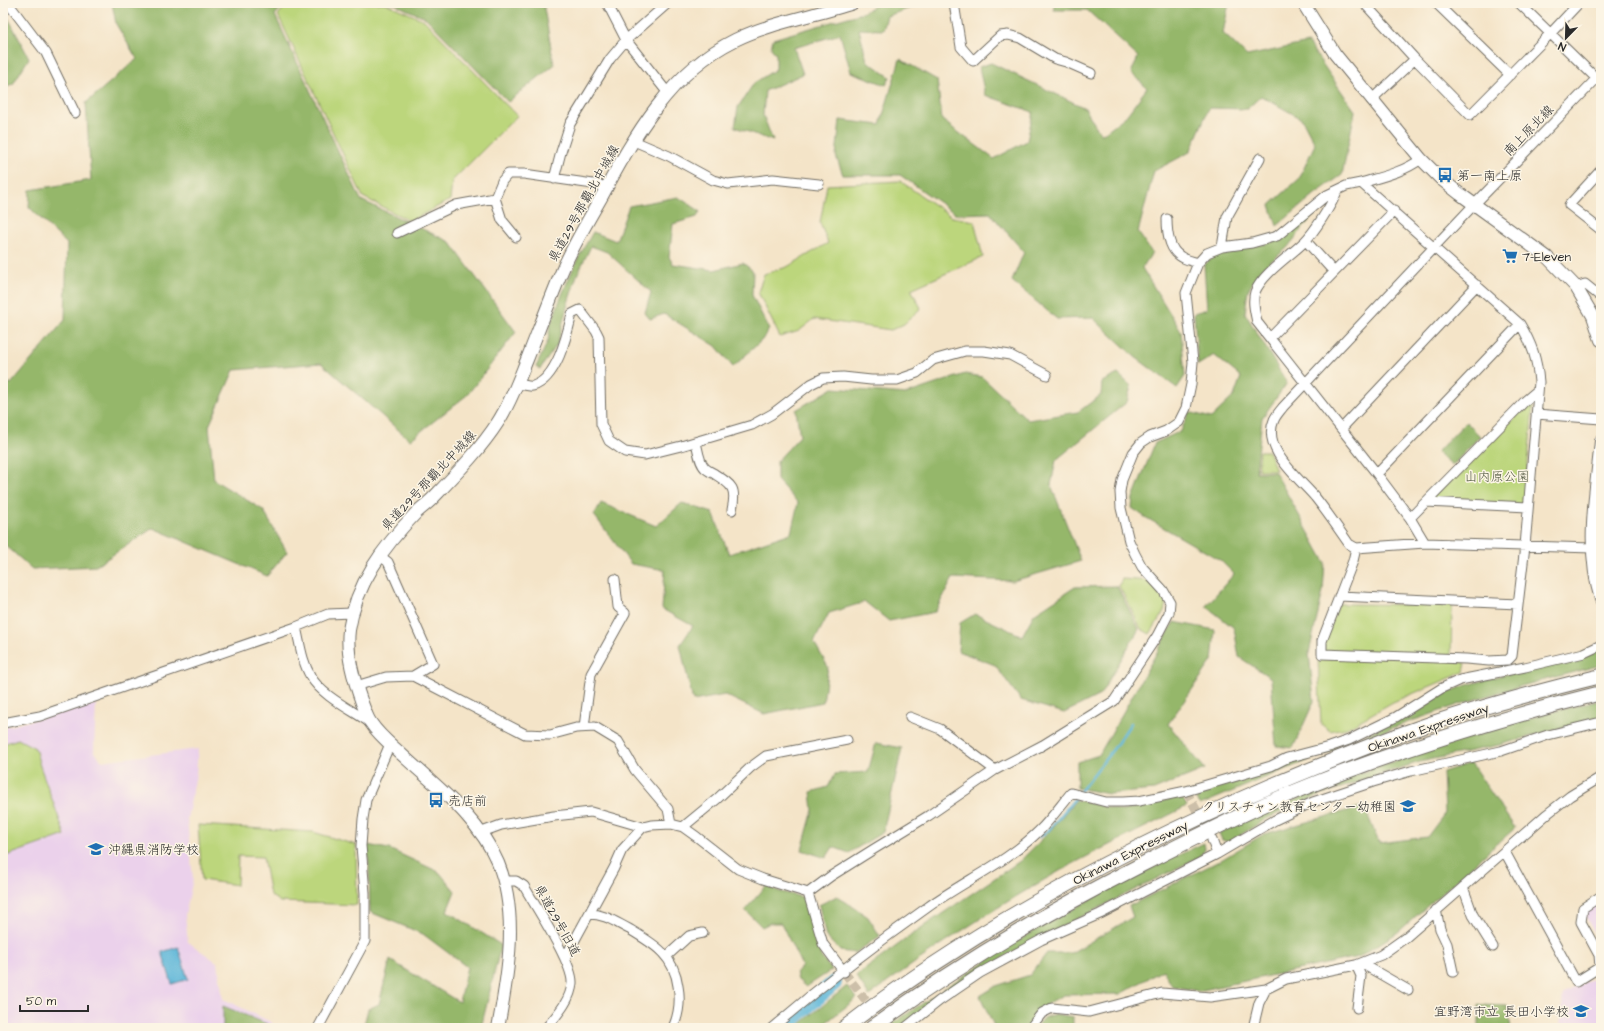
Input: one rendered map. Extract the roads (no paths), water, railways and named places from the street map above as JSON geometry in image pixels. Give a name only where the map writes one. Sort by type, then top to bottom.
[{"type":"highway","name":"Okinawa Expressway","points":[[844,1028],[877,1003],[952,952],[1015,914],[1079,877],[1205,814],[1338,758],[1419,728],[1550,689],[1601,676]]},
{"type":"highway","name":"Okinawa Expressway","points":[[872,1028],[963,965],[1025,927],[1083,894],[1218,826],[1279,799],[1425,744],[1542,708],[1601,692]]},
{"type":"main road","name":"県道29号那覇北中城線","points":[[498,1028],[509,944],[509,910],[504,882],[498,863],[482,832],[451,800],[390,744],[370,722],[356,686],[350,660],[348,646],[352,613],[364,583],[379,555],[417,512],[480,448],[503,415],[517,384],[562,271],[606,188],[634,141],[667,92],[695,65],[735,40],[764,29],[853,3]]},
{"type":"main road","points":[[1303,3],[1335,54],[1371,100],[1421,159],[1441,180],[1547,257],[1576,287],[1597,314],[1601,340]]},
{"type":"main road","points":[[1601,441],[1596,554],[1597,587],[1601,599]]},
{"type":"street","points":[[8,3],[46,53],[75,113]]},
{"type":"street","points":[[607,3],[626,40],[667,92]]},
{"type":"street","points":[[954,3],[961,47],[973,61],[1000,36],[1008,35],[1020,38],[1055,59],[1066,62],[1092,74]]},
{"type":"street","points":[[1364,3],[1415,59],[1470,115],[1550,34],[1578,3]]},
{"type":"street","points":[[1436,3],[1510,75]]},
{"type":"street","points":[[1519,3],[1550,34],[1599,76]]},
{"type":"street","points":[[554,179],[570,124],[610,59],[626,40],[667,4]]},
{"type":"street","points":[[1371,100],[1415,59]]},
{"type":"street","name":"南上原北線","points":[[1356,548],[1349,544],[1322,506],[1283,464],[1273,441],[1272,430],[1274,420],[1283,407],[1434,247],[1599,76]]},
{"type":"street","points":[[634,141],[669,156],[713,180],[728,184],[773,179],[819,184]]},
{"type":"street","points":[[1222,247],[1227,217],[1260,158]]},
{"type":"street","points":[[808,893],[862,856],[928,816],[995,770],[1043,745],[1114,701],[1157,636],[1169,613],[1170,602],[1163,590],[1142,567],[1129,541],[1121,508],[1120,492],[1122,480],[1133,453],[1140,443],[1150,437],[1166,432],[1179,422],[1186,408],[1191,384],[1193,362],[1186,293],[1198,263],[1207,253],[1222,247],[1252,243],[1277,236],[1327,195],[1346,186],[1362,183],[1414,165],[1421,159]]},
{"type":"street","points":[[1601,170],[1569,204],[1601,230]]},
{"type":"street","points":[[516,237],[502,220],[495,198],[502,181],[508,174],[524,174],[600,185],[606,188]]},
{"type":"street","points":[[1362,183],[1520,324],[1531,342],[1538,364],[1538,390],[1525,546],[1512,656],[1508,660],[1488,661],[1322,654],[1322,642],[1353,561],[1356,548],[1425,543],[1525,546],[1596,554]]},
{"type":"street","points":[[1337,191],[1334,200],[1306,241],[1262,280],[1254,294],[1254,310],[1258,322],[1305,384],[1342,428],[1377,474],[1410,518],[1425,543]]},
{"type":"street","points":[[397,233],[456,205],[495,198]]},
{"type":"street","points":[[1270,338],[1394,211]]},
{"type":"street","points":[[1167,219],[1168,234],[1172,246],[1180,256],[1198,263]]},
{"type":"street","points":[[1306,241],[1334,272]]},
{"type":"street","points":[[1576,287],[1585,284],[1601,297]]},
{"type":"street","points":[[1342,428],[1477,285]]},
{"type":"street","points":[[517,384],[532,386],[546,378],[558,361],[572,314],[580,310],[599,337],[601,424],[609,441],[625,452],[645,455],[696,442],[752,425],[772,414],[811,384],[823,378],[843,377],[871,380],[898,380],[917,373],[932,360],[965,351],[984,351],[1010,355],[1047,375]]},
{"type":"street","points":[[1377,474],[1520,324]]},
{"type":"street","points":[[1410,518],[1525,401],[1538,390]]},
{"type":"street","points":[[1536,414],[1601,419]]},
{"type":"street","points":[[696,442],[700,458],[705,468],[729,483],[734,490],[735,496],[732,510]]},
{"type":"street","points":[[1426,502],[1528,507]]},
{"type":"street","points":[[379,555],[388,562],[432,664],[413,676]]},
{"type":"street","points":[[584,727],[591,674],[625,613],[618,607],[615,579]]},
{"type":"street","points":[[1339,596],[1518,604]]},
{"type":"street","points":[[3,723],[40,716],[296,627],[328,614],[352,613]]},
{"type":"street","points":[[296,627],[303,658],[315,683],[319,688],[370,722]]},
{"type":"street","points":[[772,1028],[800,1003],[843,971],[878,942],[929,906],[1009,855],[1040,830],[1071,793],[1081,794],[1106,802],[1139,801],[1186,790],[1271,766],[1287,758],[1349,740],[1396,717],[1442,688],[1460,680],[1584,653],[1601,645]]},
{"type":"street","points":[[1488,661],[1489,674]]},
{"type":"street","points":[[356,686],[386,677],[413,676],[525,734],[550,735],[576,728],[595,727],[618,741],[635,770],[668,809],[671,824]]},
{"type":"street","points":[[910,717],[940,729],[995,770]]},
{"type":"street","points":[[905,1028],[939,1001],[980,973],[1041,940],[1100,914],[1217,854],[1275,820],[1313,802],[1372,782],[1411,771],[1501,751],[1548,735],[1601,722]]},
{"type":"street","points":[[683,827],[766,756],[847,740]]},
{"type":"street","points":[[318,1028],[365,940],[365,893],[361,846],[363,819],[366,800],[390,744]]},
{"type":"street","points":[[1030,1028],[1042,1013],[1052,1008],[1089,1012],[1162,993],[1210,997],[1266,989],[1286,979],[1359,964],[1381,955],[1399,942],[1570,796],[1601,777]]},
{"type":"street","points":[[482,832],[501,825],[554,816],[591,812],[642,827],[671,824],[683,827],[738,869],[763,879],[808,893]]},
{"type":"street","points":[[565,958],[614,868],[622,850],[642,827]]},
{"type":"street","points":[[1212,840],[1217,854]]},
{"type":"street","points":[[1504,852],[1576,982],[1600,967],[1599,955],[1581,922],[1583,908],[1601,896]]},
{"type":"street","name":"県道29号旧道","points":[[504,882],[516,881],[524,886],[565,958],[571,975],[572,984],[563,1007],[546,1028]]},
{"type":"street","points":[[1463,887],[1473,914],[1493,947]]},
{"type":"street","points":[[808,893],[823,944],[843,971]]},
{"type":"street","points":[[1436,910],[1440,929],[1447,944],[1453,972]]},
{"type":"street","points":[[589,914],[600,914],[617,923],[652,942],[667,956],[674,966],[677,976],[680,1001],[673,1028]]},
{"type":"street","points":[[667,956],[689,936],[703,933]]},
{"type":"street","points":[[1359,964],[1408,990]]},
{"type":"street","points":[[1357,1008],[1361,976],[1359,964]]},
{"type":"street","points":[[1253,1028],[1259,1003],[1266,989]]},
{"type":"water","points":[[178,947],[188,979],[172,984],[162,952]]},
{"type":"waterway","points":[[1079,793],[1114,748],[1131,723]]},
{"type":"waterway","points":[[1039,837],[1048,831],[1076,797]]},
{"type":"waterway","points":[[834,983],[844,975]]},
{"type":"waterway","points":[[782,1028],[834,983]]},
{"type":"tunnel","points":[[1186,791],[1210,835]]},
{"type":"tunnel","points":[[844,972],[887,1028]]},
{"type":"place","name":"第一南上原","points":[[1445,175]]},
{"type":"place","name":"7-Eleven","points":[[1510,256]]},
{"type":"place","name":"売店前","points":[[436,800]]},
{"type":"place","name":"クリスチャン教育センター幼稚園","points":[[1408,806]]},
{"type":"place","name":"沖縄県消防学校","points":[[96,849]]},
{"type":"place","name":"宜野湾市立 長田小学校","points":[[1581,1011]]},
{"type":"park label","name":"山内原公園","points":[[1497,476]]}]
